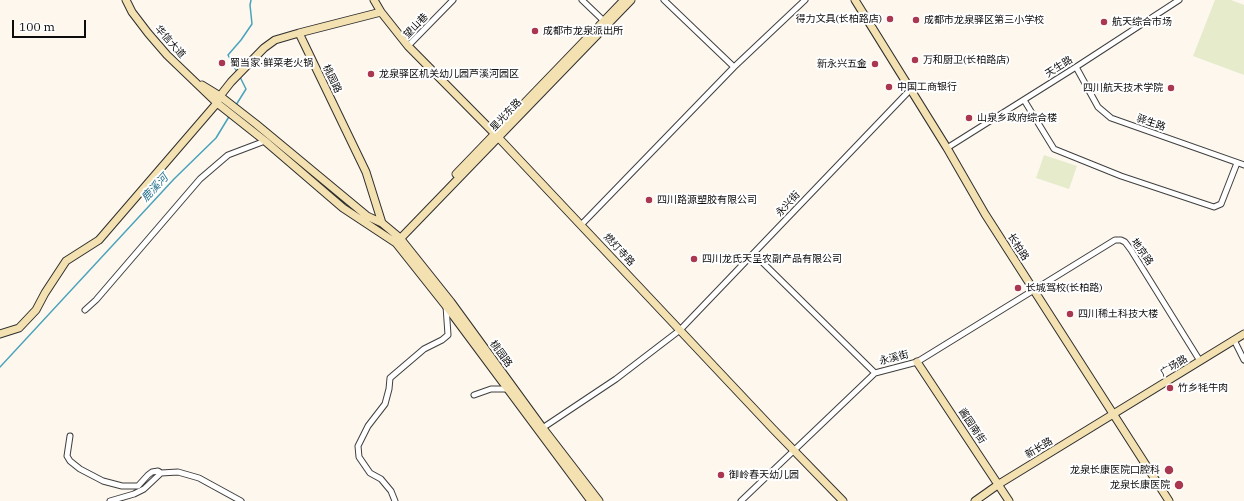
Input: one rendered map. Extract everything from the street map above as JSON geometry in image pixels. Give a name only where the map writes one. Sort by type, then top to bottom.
[{"type":"street","name":"华信大道","points":[[126,0],[132,12],[148,33],[189,76],[254,128]]},
{"type":"street","name":"燃灯寺路","points":[[374,0],[381,12],[408,46],[496,136],[843,501]]},
{"type":"street","name":"望山巷","points":[[408,46],[454,0]]},
{"type":"street","points":[[582,0],[606,22]]},
{"type":"street","name":"星光东路","points":[[606,22],[624,0]]},
{"type":"street","name":"星光东路","points":[[396,239],[606,22],[631,0]]},
{"type":"street","points":[[664,0],[734,67]]},
{"type":"street","points":[[580,225],[734,67],[805,0]]},
{"type":"street","name":"长柏路","points":[[855,0],[947,148],[985,214],[1169,501]]},
{"type":"street","name":"天生路","points":[[947,148],[1179,0]]},
{"type":"street","points":[[0,334],[19,328],[36,310],[45,293],[66,261],[98,240],[218,100],[231,82],[264,48],[275,40],[381,12]]},
{"type":"street","name":"桃园路","points":[[299,33],[366,172],[382,223],[455,308],[540,429],[598,501]]},
{"type":"street","name":"驿生路","points":[[1076,67],[1098,107],[1111,118],[1244,166]]},
{"type":"street","name":"永兴街","points":[[540,429],[616,378],[680,330],[910,90]]},
{"type":"street","points":[[1024,100],[1054,149],[1122,176],[1214,207],[1221,204],[1237,163]]},
{"type":"street","points":[[254,128],[265,141],[342,208],[396,239],[507,389],[540,429],[591,501]]},
{"type":"street","name":"桃园路","points":[[254,128],[367,216],[382,223]]},
{"type":"street","points":[[85,310],[96,300],[200,179],[228,154],[265,141]]},
{"type":"street","name":"地京路","points":[[1034,290],[1115,240],[1121,240],[1125,242],[1131,250],[1200,361]]},
{"type":"street","points":[[754,254],[875,372]]},
{"type":"street","name":"永溪街","points":[[741,501],[875,372],[917,362],[1034,290]]},
{"type":"street","points":[[395,501],[391,492],[381,479],[370,473],[360,457],[358,446],[368,426],[385,404],[390,378],[424,349],[442,340],[448,335],[446,306]]},
{"type":"street","name":"广场路","points":[[1114,414],[1244,334]]},
{"type":"street","points":[[1234,340],[1244,360]]},
{"type":"street","name":"酱园南街","points":[[917,362],[1009,501]]},
{"type":"street","points":[[474,395],[491,389],[507,389]]},
{"type":"street","name":"新长路","points":[[975,501],[999,484],[1114,414]]},
{"type":"street","points":[[70,436],[67,456],[70,461],[80,469],[103,481],[122,486],[138,486],[152,472],[178,472],[199,478],[240,501]]},
{"type":"street","points":[[110,501],[134,494],[144,489],[161,473]]},
{"type":"green space","points":[[1215,0],[1231,0],[1244,5],[1244,75],[1193,56]]},
{"type":"green space","points":[[1044,155],[1077,166],[1069,189],[1036,178]]},
{"type":"waterway","name":"鹿溪河","points":[[237,72],[228,55],[252,24],[250,5],[251,0]]},
{"type":"waterway","name":"鹿溪河","points":[[236,105],[246,89],[240,77]]},
{"type":"waterway","name":"鹿溪河","points":[[0,367],[174,179],[216,138],[230,115]]},
{"type":"place","name":"得力文具(长柏路店)","points":[[890,19]]},
{"type":"place","name":"成都市龙泉驿区第三小学校","points":[[916,20]]},
{"type":"place","name":"航天综合市场","points":[[1104,22]]},
{"type":"place","name":"成都市龙泉派出所","points":[[535,31]]},
{"type":"place","name":"万和厨卫(长柏路店)","points":[[915,60]]},
{"type":"place","name":"蜀当家·鲜菜老火锅","points":[[222,63]]},
{"type":"place","name":"新永兴五金","points":[[875,64]]},
{"type":"place","name":"龙泉驿区机关幼儿园芦溪河园区","points":[[371,74]]},
{"type":"place","name":"中国工商银行","points":[[889,87]]},
{"type":"place","name":"四川航天技术学院","points":[[1171,88]]},
{"type":"place","name":"山泉乡政府综合楼","points":[[969,118]]},
{"type":"place","name":"四川路源塑胶有限公司","points":[[649,200]]},
{"type":"place","name":"四川龙氏天呈农副产品有限公司","points":[[694,259]]},
{"type":"place","name":"长城驾校(长柏路)","points":[[1018,288]]},
{"type":"place","name":"四川稀土科技大楼","points":[[1070,314]]},
{"type":"place","name":"竹乡牦牛肉","points":[[1170,388]]},
{"type":"place","name":"龙泉长康医院口腔科","points":[[1169,470]]},
{"type":"place","name":"御岭春天幼儿园","points":[[721,475]]},
{"type":"place","name":"龙泉长康医院","points":[[1179,485]]}]
